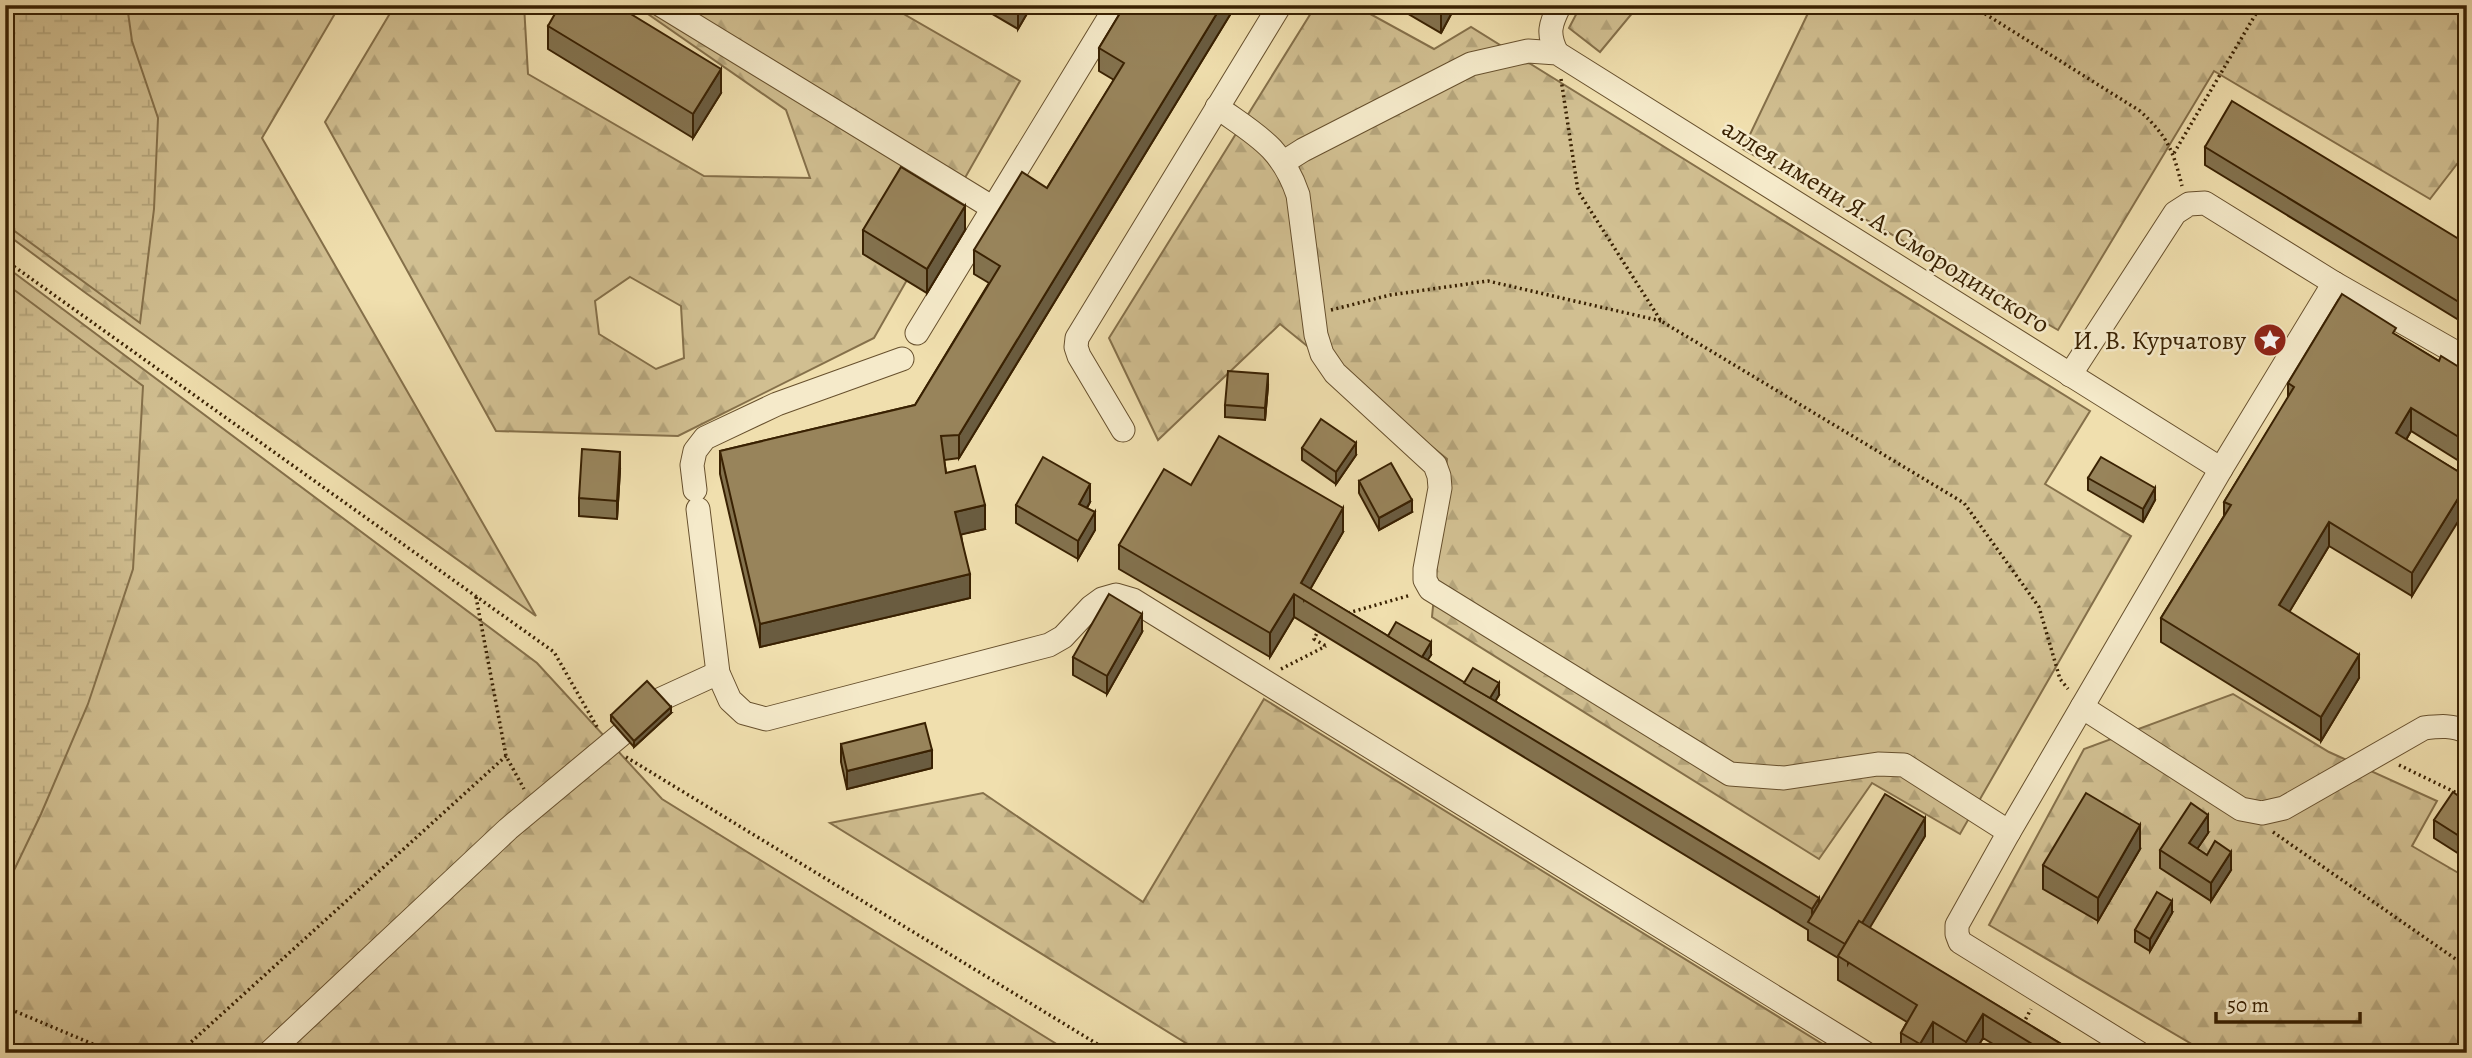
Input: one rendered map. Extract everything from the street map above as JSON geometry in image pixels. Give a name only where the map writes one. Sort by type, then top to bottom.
[{"type":"street","points":[[661,5],[993,208]]},
{"type":"street","points":[[917,333],[1117,5]]},
{"type":"street","points":[[1123,430],[1079,356],[1077,338],[1280,5]]},
{"type":"street","points":[[1557,53],[1549,38],[1550,23],[1560,5]]},
{"type":"street","points":[[1284,162],[1471,64],[1528,51],[1557,53]]},
{"type":"street","name":"аллея имени Я. А. Смородинского","points":[[1557,53],[2221,469]]},
{"type":"street","points":[[1217,107],[1268,144],[1284,162],[1298,195],[1322,354],[1335,373],[1435,465],[1440,488],[1425,569],[1425,580],[1430,589],[1730,774],[1755,778],[1784,778],[1878,764],[1904,765],[2009,832]]},
{"type":"street","points":[[2070,375],[2175,213],[2189,204],[2205,203],[2334,283],[2467,359]]},
{"type":"street","points":[[2139,1053],[1960,942],[1956,934],[1957,925],[2221,469],[2334,283]]},
{"type":"street","points":[[902,359],[777,404],[705,438],[695,451],[697,500],[718,673],[730,699],[744,713],[766,719],[1049,645],[1063,637],[1102,599],[1116,596],[1133,600],[1865,1053]]},
{"type":"street","points":[[659,700],[718,673]]},
{"type":"street","points":[[2082,706],[2241,809],[2262,813],[2284,808],[2424,728],[2458,727],[2467,732]]},
{"type":"street","points":[[269,1053],[508,829],[615,740]]},
{"type":"path","points":[[1971,5],[2140,111],[2160,129],[2174,153],[2189,204]]},
{"type":"path","points":[[2174,153],[2261,5]]},
{"type":"path","points":[[1557,53],[1578,191],[1661,321]]},
{"type":"path","points":[[5,260],[554,652],[615,740],[1112,1053]]},
{"type":"path","points":[[1314,315],[1390,295],[1488,281],[1661,321],[1964,503],[2039,607],[2060,679],[2082,706]]},
{"type":"path","points":[[1341,615],[1430,589]]},
{"type":"path","points":[[476,595],[506,756],[534,807]]},
{"type":"path","points":[[1260,680],[1326,646],[1314,639],[1324,619]]},
{"type":"path","points":[[2379,754],[2467,799]]},
{"type":"path","points":[[179,1053],[506,756]]},
{"type":"path","points":[[2241,809],[2467,967]]},
{"type":"path","points":[[5,1007],[114,1053]]},
{"type":"green space","points":[[5,5],[340,5],[262,138],[536,616],[5,233]]},
{"type":"green space","points":[[5,5],[127,5],[132,41],[158,118],[154,209],[140,323],[5,224]]},
{"type":"green space","points":[[395,5],[524,5],[528,74],[704,176],[810,178],[786,110],[635,5],[888,5],[1020,81],[874,338],[678,436],[496,431],[325,122]],"holes":[[[630,277],[681,306],[684,358],[656,369],[599,334],[595,301]]]},
{"type":"green space","points":[[1316,5],[1354,5],[1434,49],[1471,27],[2090,411],[2045,484],[2131,536],[1960,834],[1872,783],[1819,859],[1432,617],[1447,459],[1280,324],[1158,440],[1109,338]]},
{"type":"green space","points":[[1581,5],[1639,5],[1600,52],[1569,28]]},
{"type":"green space","points":[[1804,5],[2467,5],[2467,151],[2430,199],[2214,71],[2058,330],[1743,149],[1810,9]]},
{"type":"green space","points":[[5,266],[537,663],[662,799],[1071,1053],[5,1053]]},
{"type":"green space","points":[[5,283],[143,386],[133,569],[88,704],[41,814],[5,889]]},
{"type":"green space","points":[[2233,694],[2329,752],[2437,801],[2412,846],[2467,878],[2467,1053],[2207,1053],[1989,925],[2084,749]]},
{"type":"green space","points":[[1264,699],[1837,1053],[1202,1053],[830,823],[983,793],[1143,902]]},
{"type":"building","points":[[560,5],[616,5],[721,69],[693,114],[548,26]]},
{"type":"building","points":[[1125,5],[1222,5],[959,435],[941,436],[946,473],[975,466],[985,505],[955,512],[970,574],[760,624],[720,451],[915,405],[1000,266],[974,250],[1022,172],[1047,188],[1124,63],[1099,48]]},
{"type":"building","points":[[2232,101],[2467,244],[2467,307],[2205,147]]},
{"type":"building","points":[[901,167],[965,206],[927,269],[863,230]]},
{"type":"building","points":[[2342,294],[2396,328],[2393,333],[2439,361],[2441,356],[2467,372],[2467,442],[2411,408],[2396,433],[2467,477],[2467,484],[2412,573],[2329,522],[2279,605],[2359,655],[2321,717],[2161,618],[2231,505],[2224,502],[2294,387],[2288,383]]},
{"type":"building","points":[[1228,371],[1268,374],[1265,408],[1225,405]]},
{"type":"building","points":[[1321,419],[1356,443],[1336,472],[1302,448]]},
{"type":"building","points":[[1219,436],[1343,508],[1301,583],[1819,898],[1812,909],[1294,594],[1270,633],[1119,545],[1164,469],[1191,485]]},
{"type":"building","points":[[582,449],[620,452],[617,501],[579,498]]},
{"type":"building","points":[[1043,457],[1090,484],[1079,504],[1095,512],[1078,541],[1016,505]]},
{"type":"building","points":[[2101,457],[2155,488],[2143,509],[2088,478]]},
{"type":"building","points":[[1391,463],[1412,500],[1379,518],[1359,481]]},
{"type":"building","points":[[1109,594],[1142,614],[1107,676],[1073,657]]},
{"type":"building","points":[[1396,622],[1431,642],[1422,657],[1388,636]]},
{"type":"building","points":[[1473,668],[1499,683],[1490,698],[1464,683]]},
{"type":"building","points":[[647,681],[671,707],[634,741],[611,715]]},
{"type":"building","points":[[925,723],[932,750],[847,771],[841,744]]},
{"type":"building","points":[[2453,792],[2467,802],[2467,841],[2434,820]]},
{"type":"building","points":[[2086,793],[2140,825],[2098,898],[2043,865]]},
{"type":"building","points":[[1885,794],[1925,818],[1862,923],[1859,921],[1845,944],[1808,922]]},
{"type":"building","points":[[2191,803],[2208,815],[2189,843],[2207,855],[2215,841],[2231,852],[2211,883],[2160,850]]},
{"type":"building","points":[[2157,892],[2172,901],[2150,939],[2135,930]]},
{"type":"building","points":[[1859,921],[2076,1053],[2047,1053],[1983,1014],[1966,1042],[1933,1022],[1920,1044],[1901,1033],[1917,1005],[1838,956]]},
{"type":"place","name":"И. В. Курчатову","points":[[2270,340]]}]
